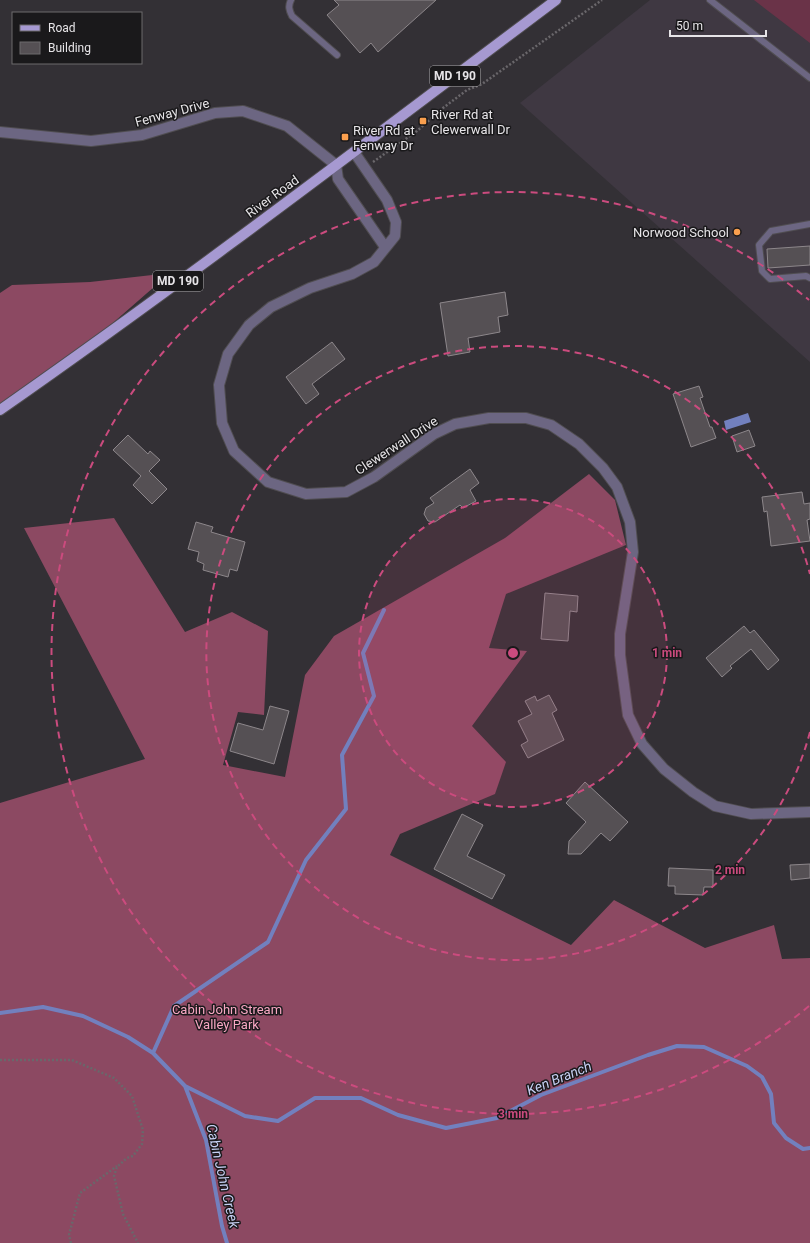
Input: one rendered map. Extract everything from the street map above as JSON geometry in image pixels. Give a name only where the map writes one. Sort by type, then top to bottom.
[{"type":"main road","name":"River Road","points":[[0,410],[354,152],[556,0]]},
{"type":"street","name":"Fenway Drive","points":[[0,132],[91,141],[142,135],[215,113],[243,111],[287,126],[336,165]]},
{"type":"street","name":"Clewerwall Drive","points":[[354,152],[387,200],[396,222],[395,236],[374,262],[352,274],[310,288],[271,307],[249,325],[228,354],[218,385],[222,423],[234,451],[268,482],[306,494],[346,492],[374,477],[434,434],[455,424],[490,418],[526,418],[552,425],[579,444],[603,468],[617,487],[630,522],[633,552],[620,634],[620,655],[628,715],[642,744],[664,769],[692,792],[715,806],[751,814],[810,812]]},
{"type":"street","points":[[336,165],[338,179],[385,247]]},
{"type":"lane","points":[[291,0],[289,10],[292,16],[337,55]]},
{"type":"lane","points":[[710,0],[810,78]]},
{"type":"lane","points":[[810,224],[771,231],[759,245],[762,271],[770,280],[806,276],[810,278]]},
{"type":"path","points":[[365,167],[417,130],[467,90],[482,84],[602,0]]},
{"type":"path","points":[[0,1060],[72,1060],[114,1078],[132,1096],[143,1130],[142,1144],[133,1156],[127,1158],[80,1194],[69,1235],[71,1243]]},
{"type":"path","points":[[127,1158],[118,1166],[114,1176],[123,1214],[138,1243]]},
{"type":"shaded area","name":"Norwood School","points":[[650,0],[810,0],[810,362],[520,103]]},
{"type":"shaded area","points":[[754,0],[810,0],[810,43]]},
{"type":"green space","points":[[170,273],[67,363],[0,410],[0,293],[12,285],[90,282]]},
{"type":"green space","name":"Cabin John Stream Valley Park","points":[[589,474],[615,500],[626,545],[506,594],[489,648],[527,651],[472,726],[506,762],[495,794],[400,834],[390,855],[571,945],[614,900],[705,948],[774,925],[782,959],[810,958],[810,1243],[0,1243],[0,803],[145,759],[24,528],[114,518],[185,632],[232,612],[268,631],[264,715],[238,712],[223,765],[285,777],[305,675],[334,636],[505,538]]},
{"type":"water","points":[[748,413],[751,422],[726,430],[724,421]]},
{"type":"building","points":[[334,0],[436,0],[378,52],[371,43],[360,53],[327,15],[339,5]]},
{"type":"building","name":"Norwood School","points":[[810,246],[810,265],[768,268],[767,249]]},
{"type":"building","points":[[505,292],[508,315],[498,317],[500,332],[468,338],[470,352],[448,356],[440,303]]},
{"type":"building","points":[[332,342],[345,359],[312,384],[319,394],[306,404],[286,377]]},
{"type":"building","points":[[699,386],[703,397],[700,398],[710,427],[712,427],[716,438],[691,447],[673,394]]},
{"type":"building","points":[[749,430],[755,446],[737,452],[732,436]]},
{"type":"building","points":[[128,435],[148,454],[150,451],[160,460],[149,471],[167,489],[152,504],[133,485],[141,476],[113,450]]},
{"type":"building","points":[[470,469],[479,483],[470,490],[476,501],[463,508],[460,505],[435,522],[428,521],[424,514],[426,508],[434,503],[430,498]]},
{"type":"building","points":[[802,492],[804,504],[810,503],[810,519],[807,520],[810,541],[771,546],[767,511],[764,512],[762,497]]},
{"type":"building","points":[[196,522],[213,527],[211,532],[245,542],[237,571],[230,569],[228,577],[203,570],[204,564],[197,561],[199,552],[188,549]]},
{"type":"building","points":[[545,593],[578,596],[577,612],[570,611],[568,641],[541,639]]},
{"type":"building","points":[[744,626],[750,633],[754,630],[779,660],[768,670],[751,649],[730,666],[732,668],[722,677],[706,658]]},
{"type":"building","points":[[549,695],[557,710],[552,713],[564,740],[528,758],[521,745],[528,741],[518,721],[532,714],[525,701],[535,696],[537,701]]},
{"type":"building","points":[[270,706],[289,711],[274,764],[230,751],[238,723],[263,730]]},
{"type":"building","points":[[585,782],[628,822],[610,841],[601,833],[581,854],[568,854],[569,841],[586,822],[566,803]]},
{"type":"building","points":[[462,814],[483,825],[467,856],[505,875],[492,899],[434,869]]},
{"type":"building","points":[[810,864],[810,878],[791,880],[790,865]]},
{"type":"building","points":[[669,868],[713,870],[713,887],[704,887],[703,895],[675,894],[675,886],[668,886]]},
{"type":"waterway","points":[[153,1053],[174,1006],[268,942],[306,860],[346,809],[342,755],[374,696],[363,653],[384,610]]},
{"type":"waterway","name":"Cabin John Creek","points":[[0,1013],[43,1007],[83,1016],[128,1037],[153,1053],[185,1086],[206,1140],[222,1226],[227,1243]]},
{"type":"waterway","name":"Ken Branch","points":[[185,1086],[245,1116],[278,1121],[315,1098],[361,1098],[398,1115],[446,1128],[497,1118],[541,1095],[648,1055],[677,1046],[704,1047],[747,1066],[762,1077],[771,1094],[774,1123],[786,1138],[803,1149],[810,1148]]},
{"type":"place","name":"River Rd at Clewerwall Dr","points":[[423,121]]},
{"type":"place","name":"River Rd at Fenway Dr","points":[[345,137]]},
{"type":"place","name":"Norwood School","points":[[737,232]]}]
